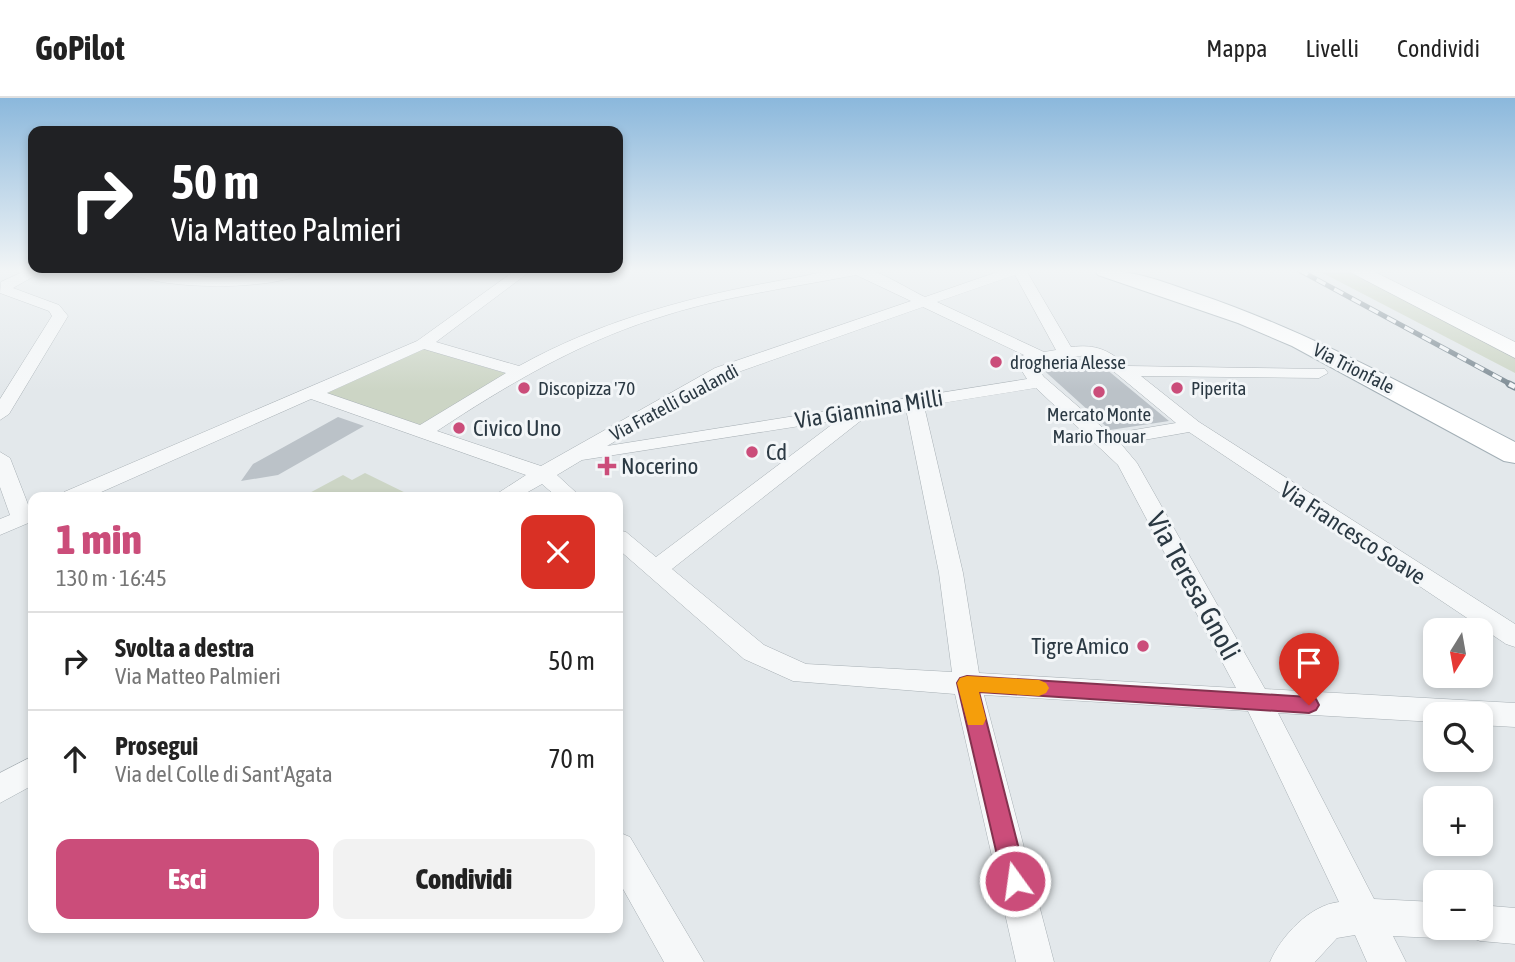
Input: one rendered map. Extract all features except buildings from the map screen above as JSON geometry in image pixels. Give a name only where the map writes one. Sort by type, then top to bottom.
[{"type":"main road","name":"Via Trionfale","points":[[1223,310],[1301,341],[1515,454]]},
{"type":"street","points":[[0,414],[22,375],[53,330],[60,314],[52,310]]},
{"type":"street","points":[[84,492],[423,344],[468,310]]},
{"type":"street","points":[[422,432],[519,370],[657,313],[670,310]]},
{"type":"street","name":"Via Fratelli Gualandi","points":[[543,474],[721,372],[899,310]]},
{"type":"street","points":[[941,310],[1040,356]]},
{"type":"street","points":[[1041,310],[1066,353]]},
{"type":"street","points":[[1435,310],[1515,351]]},
{"type":"street","points":[[423,344],[519,370]]},
{"type":"street","name":"Via Francesco Soave","points":[[1040,356],[1097,351],[1126,371],[1192,426],[1515,637]]},
{"type":"street","points":[[1040,356],[1026,358],[1023,362],[1040,382]]},
{"type":"street","points":[[1126,371],[1320,373]]},
{"type":"street","points":[[0,378],[22,375]]},
{"type":"street","name":"Via Giannina Milli","points":[[573,457],[1040,382]]},
{"type":"street","name":"Via Teresa Gnoli","points":[[1040,382],[1108,440],[1126,464],[1258,702],[1387,962]]},
{"type":"street","points":[[313,394],[543,474],[564,492]]},
{"type":"street","points":[[915,402],[951,573],[967,683],[1035,962]]},
{"type":"street","points":[[656,569],[864,410]]},
{"type":"street","points":[[1108,440],[1192,426]]},
{"type":"street","points":[[0,458],[28,516],[0,528]]},
{"type":"street","points":[[512,492],[543,474]]},
{"type":"street","points":[[623,541],[738,640],[786,669],[813,676],[1515,715]]},
{"type":"street","points":[[0,789],[28,772]]},
{"type":"street","points":[[623,857],[685,962]]},
{"type":"street","points":[[1289,962],[1328,921],[1363,916],[1423,919]]},
{"type":"street","points":[[1493,924],[1515,926]]},
{"type":"green space","points":[[1395,310],[1427,310],[1515,355],[1515,373]]},
{"type":"green space","points":[[424,349],[508,374],[423,426],[325,394]]},
{"type":"green space","points":[[365,473],[404,492],[311,492],[343,475],[352,480]]},
{"type":"railway","points":[[1374,310],[1512,385]]},
{"type":"railway","points":[[1509,384],[1515,387]]},
{"type":"slow traffic","points":[[976,719],[967,683],[1039,688]]},
{"type":"place","name":"drogheria Alesse","points":[[996,362]]},
{"type":"place","name":"Discopizza '70","points":[[524,388]]},
{"type":"place","name":"Piperita","points":[[1177,388]]},
{"type":"place","name":"Mercato Monte Mario Thouar","points":[[1099,392]]},
{"type":"place","name":"Civico Uno","points":[[459,428]]},
{"type":"place","name":"Cd","points":[[752,452]]},
{"type":"place","name":"Nocerino","points":[[607,466]]},
{"type":"place","name":"Tigre Amico","points":[[1143,646]]},
{"type":"route","points":[[1015,881],[967,683],[1309,705]]}]
